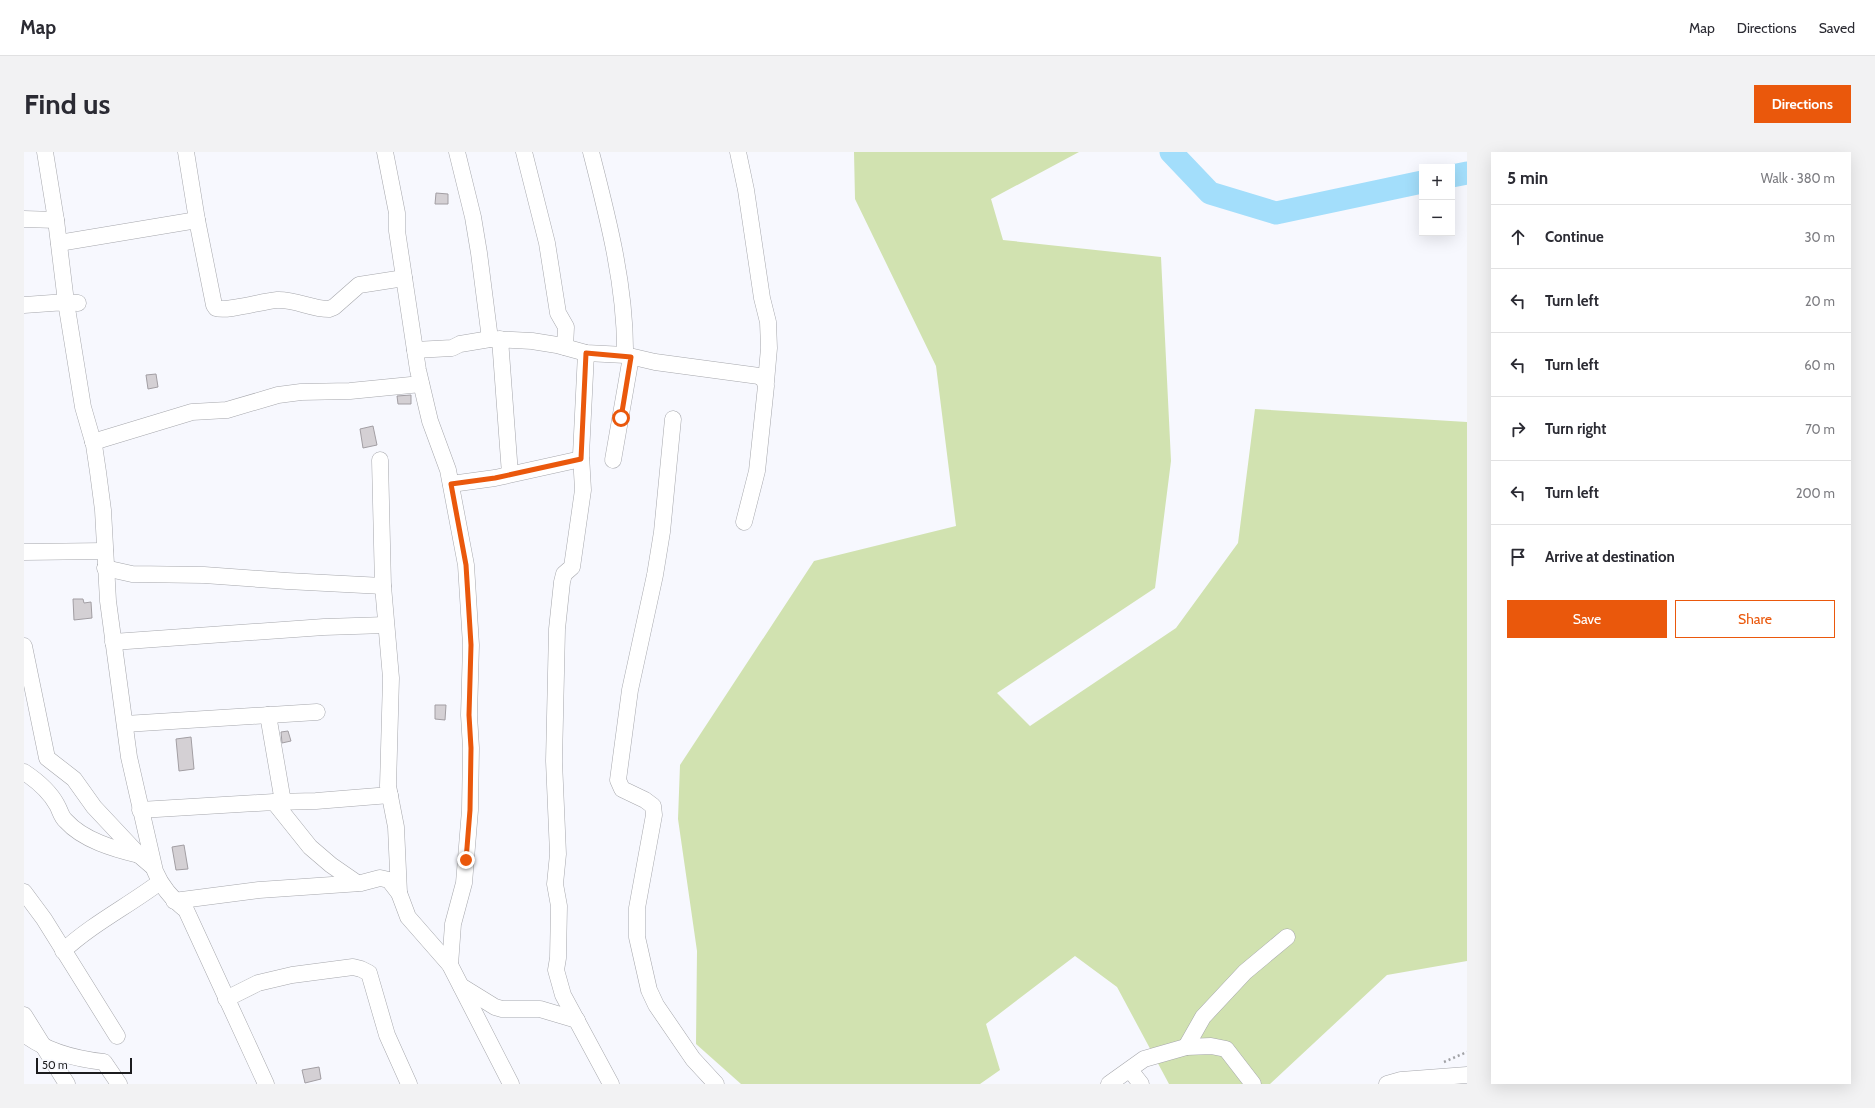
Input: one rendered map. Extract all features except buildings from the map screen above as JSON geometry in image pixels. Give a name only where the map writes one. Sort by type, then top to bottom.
[{"type":"street","points":[[45,152],[59,243],[72,303],[83,407],[93,442],[103,510],[105,568],[113,642],[140,810],[154,867],[160,882],[174,901],[186,910],[266,1084]]},
{"type":"street","points":[[186,152],[197,220],[214,305],[220,310],[278,300],[329,309],[334,307],[359,285],[404,278]]},
{"type":"street","points":[[385,152],[397,213],[397,231],[421,384],[430,421],[448,470],[466,565],[471,645],[469,715],[471,748],[470,810],[464,883],[453,924],[450,965]]},
{"type":"street","points":[[457,152],[473,217],[495,339],[510,474]]},
{"type":"street","points":[[524,152],[547,244],[555,303],[558,313],[566,327],[565,347]]},
{"type":"street","points":[[591,152],[616,262],[628,356],[613,460]]},
{"type":"street","points":[[738,152],[746,190],[762,298],[768,322],[766,382],[758,466],[744,522]]},
{"type":"street","points":[[24,219],[56,220]]},
{"type":"street","points":[[59,243],[197,220]]},
{"type":"street","points":[[24,304],[72,303]]},
{"type":"street","points":[[415,350],[452,348],[460,344],[495,339],[532,341],[565,347],[586,353],[628,356],[759,376],[766,382]]},
{"type":"street","points":[[586,353],[581,459],[583,490],[580,516],[574,541],[572,567],[563,576],[557,629],[554,761],[558,854],[555,884],[559,906],[558,958],[556,970],[563,995],[611,1084]]},
{"type":"street","points":[[93,442],[192,412],[227,410],[278,395],[301,392],[350,391],[421,384]]},
{"type":"street","points":[[673,419],[662,532],[655,575],[630,690],[618,780],[622,790],[646,800],[653,806],[654,815],[637,908],[637,937],[649,990],[656,1005],[693,1059],[716,1084]]},
{"type":"street","points":[[451,484],[495,478],[581,459]]},
{"type":"street","points":[[380,460],[383,586],[391,678],[388,786],[396,827],[399,893]]},
{"type":"street","points":[[24,552],[105,551]]},
{"type":"street","points":[[105,568],[132,574],[204,575],[383,586]]},
{"type":"street","points":[[113,642],[324,627],[386,625]]},
{"type":"street","points":[[24,646],[28,681],[47,758],[74,779],[94,807],[139,855],[154,867]]},
{"type":"street","points":[[125,724],[316,712]]},
{"type":"street","points":[[268,715],[278,802],[310,847],[331,865],[357,883]]},
{"type":"street","points":[[24,772],[49,794],[57,804],[65,820],[76,829],[87,836],[115,849],[139,855]]},
{"type":"street","points":[[140,810],[316,801],[390,795]]},
{"type":"street","points":[[174,901],[259,890],[357,883],[375,878],[384,878],[393,884],[399,893],[408,917],[450,965],[511,1084]]},
{"type":"street","points":[[63,951],[85,932],[160,882]]},
{"type":"street","points":[[24,892],[44,919],[117,1036]]},
{"type":"street","points":[[1186,1047],[1203,1017],[1245,972],[1287,937]]},
{"type":"street","points":[[226,999],[258,983],[292,975],[352,967],[366,971],[369,973],[387,1035],[409,1084]]},
{"type":"street","points":[[461,986],[495,1007],[502,1009],[540,1009],[577,1020]]},
{"type":"street","points":[[24,1015],[67,1084]]},
{"type":"street","points":[[24,1034],[45,1048],[87,1060],[104,1062],[119,1084]]},
{"type":"street","points":[[1110,1084],[1144,1059],[1186,1047],[1211,1046],[1226,1049],[1253,1084]]},
{"type":"street","points":[[1130,1070],[1141,1084]]},
{"type":"street","points":[[1387,1084],[1401,1080],[1467,1075]]},
{"type":"green space","points":[[854,152],[1079,152],[991,199],[1003,240],[1161,257],[1171,461],[1155,588],[997,693],[1030,726],[1176,628],[1238,543],[1255,409],[1467,422],[1467,961],[1387,975],[1270,1084],[1169,1084],[1117,987],[1075,956],[986,1024],[1000,1070],[980,1084],[741,1084],[696,1044],[697,951],[678,819],[680,765],[814,561],[956,526],[936,366],[855,199]]},
{"type":"waterway","points":[[1171,152],[1210,193],[1276,213],[1419,183]]},
{"type":"waterway","points":[[1455,175],[1467,173]]},
{"type":"route","points":[[466,860],[470,810],[471,748],[469,715],[471,645],[466,565],[451,484],[495,478],[581,459],[586,353],[631,357],[621,418]]}]
